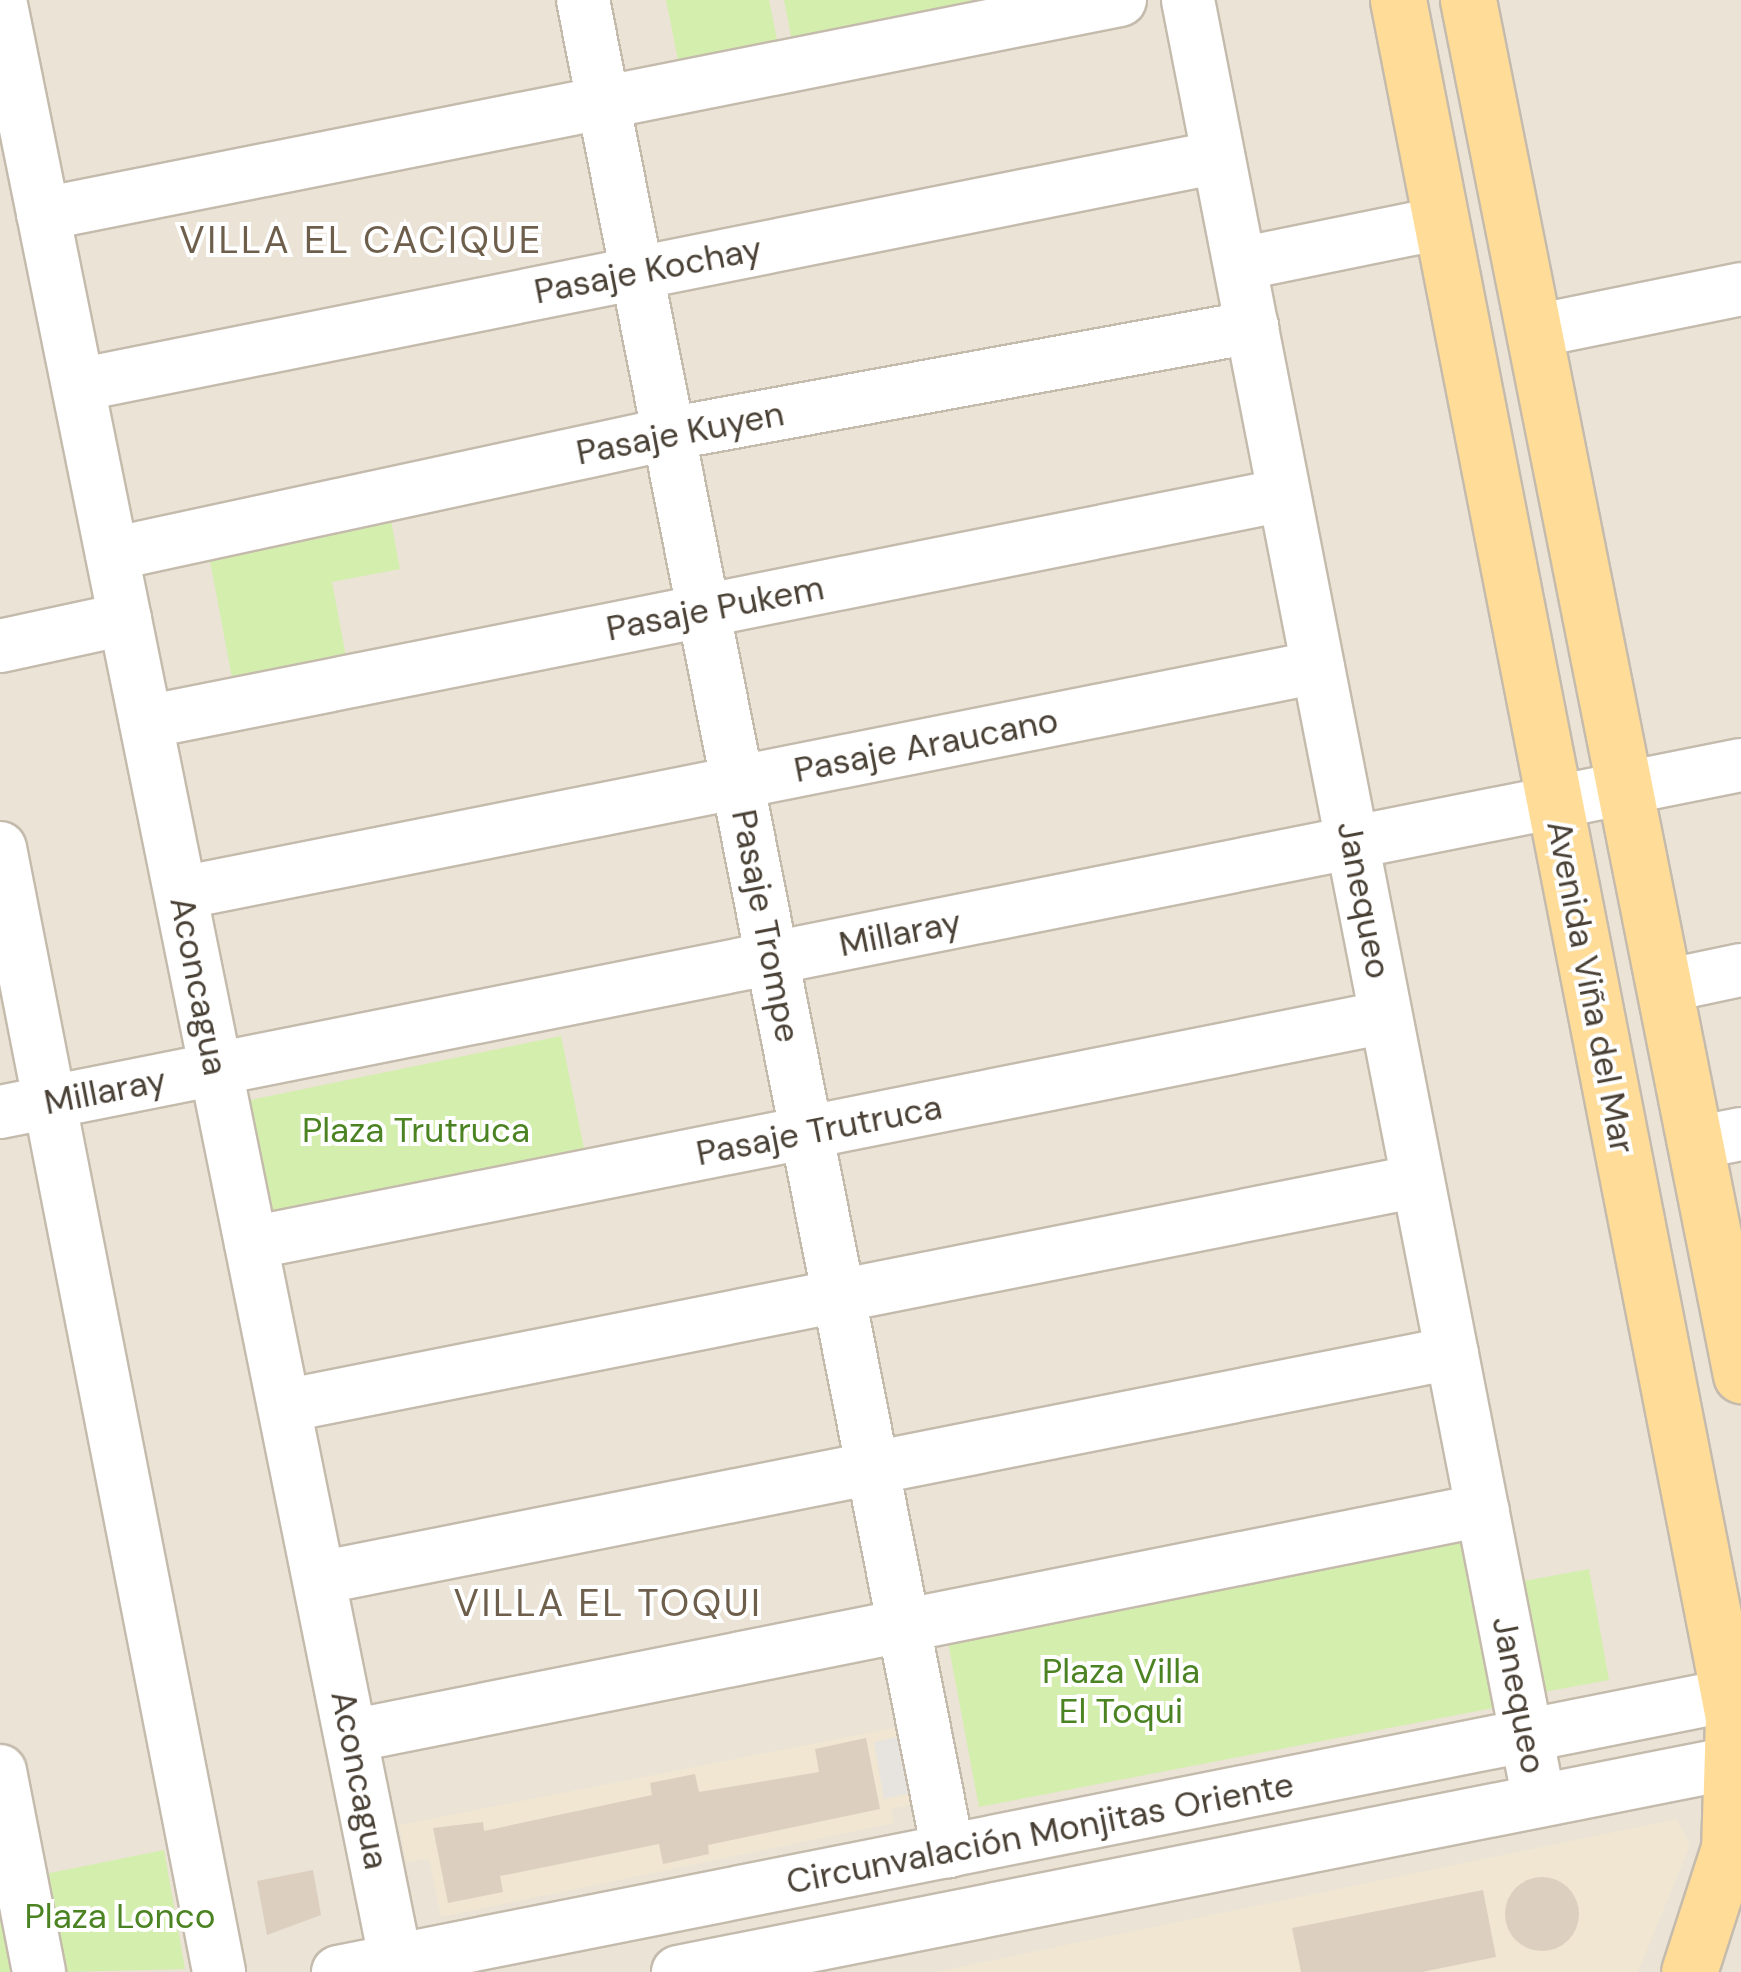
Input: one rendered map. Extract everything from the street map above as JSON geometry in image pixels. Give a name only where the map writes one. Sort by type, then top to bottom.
[{"type":"main road","name":"Avenida Viña del Mar","points":[[1398,0],[1554,803],[1735,1694],[1739,1761],[1730,1848],[1689,1972]]},
{"type":"main road","name":"Avenida Viña del Mar","points":[[1468,0],[1665,986],[1718,1139],[1741,1375]]},
{"type":"street","name":"Aconcagua","points":[[0,0],[350,1736],[387,1844],[397,1966]]},
{"type":"street","name":"Pasaje Trompe","points":[[583,0],[903,1626],[922,1760],[948,1851]]},
{"type":"street","points":[[43,214],[1120,0]]},
{"type":"street","name":"Janequeo","points":[[1188,0],[1539,1800]]},
{"type":"street","name":"Pasaje Kochay","points":[[78,385],[1218,156]]},
{"type":"street","points":[[1240,264],[1442,223]]},
{"type":"street","points":[[1535,331],[1739,302]]},
{"type":"street","name":"Pasaje Kuyen","points":[[112,554],[668,434],[1252,327]]},
{"type":"street","name":"Pasaje Pukem","points":[[146,722],[1284,495]]},
{"type":"street","points":[[0,646],[126,619]]},
{"type":"street","name":"Pasaje Araucano","points":[[180,893],[1318,667]]},
{"type":"street","name":"Millaray","points":[[25,1107],[1741,766]]},
{"type":"street","points":[[0,848],[25,1107],[219,1972]]},
{"type":"street","points":[[1665,986],[1741,970]]},
{"type":"street","name":"Pasaje Trutruca","points":[[251,1243],[1386,1017]]},
{"type":"street","points":[[284,1406],[1418,1180]]},
{"type":"street","points":[[319,1578],[1452,1353]]},
{"type":"street","points":[[350,1736],[1483,1510]]},
{"type":"street","name":"Circunvalación Monjitas Oriente","points":[[338,1972],[397,1966],[1735,1694]]},
{"type":"street","name":"Circunvalación Monjitas Oriente","points":[[678,1972],[1739,1761]]},
{"type":"street","points":[[0,1771],[39,1972]]},
{"type":"shaded area","points":[[0,0],[1741,0],[1741,1972],[0,1972]]},
{"type":"shaded area","points":[[908,1725],[923,1802],[891,1809],[894,1823],[441,1917],[429,1859],[406,1862],[399,1825]]},
{"type":"shaded area","points":[[910,1734],[921,1791],[884,1799],[874,1742]]},
{"type":"shaded area","points":[[1677,1819],[1690,1845],[1638,1972],[935,1972]]},
{"type":"green space","points":[[666,0],[769,0],[778,45],[679,65]]},
{"type":"green space","points":[[784,0],[1007,0],[792,41]]},
{"type":"green space","points":[[390,515],[400,569],[332,582],[348,667],[234,689],[208,550]]},
{"type":"green space","name":"Plaza Trutruca","points":[[561,1036],[586,1158],[271,1223],[246,1101]]},
{"type":"green space","name":"Plaza Villa El Toqui","points":[[1466,1537],[1498,1707],[979,1807],[947,1637]]},
{"type":"green space","points":[[1589,1569],[1609,1680],[1533,1694],[1513,1583]]},
{"type":"green space","name":"Plaza Lonco","points":[[164,1850],[185,1969],[61,1972],[45,1874]]},
{"type":"green space","points":[[0,1882],[20,1972],[0,1972]]},
{"type":"building","points":[[866,1738],[880,1809],[708,1845],[709,1854],[663,1864],[659,1844],[500,1876],[503,1892],[448,1903],[433,1828],[483,1822],[484,1831],[652,1795],[650,1783],[695,1774],[699,1792],[819,1772],[815,1749]]},
{"type":"building","points":[[313,1870],[321,1915],[267,1935],[257,1881]]},
{"type":"building","points":[[1542,1877],[1568,1888],[1579,1914],[1568,1940],[1542,1951],[1516,1940],[1505,1914],[1516,1888]]},
{"type":"building","points":[[1483,1890],[1496,1957],[1422,1972],[1301,1972],[1292,1928]]},
{"type":"district","name":"VILLA EL CACIQUE","points":[[361,241]]},
{"type":"district","name":"VILLA EL TOQUI","points":[[608,1604]]}]
